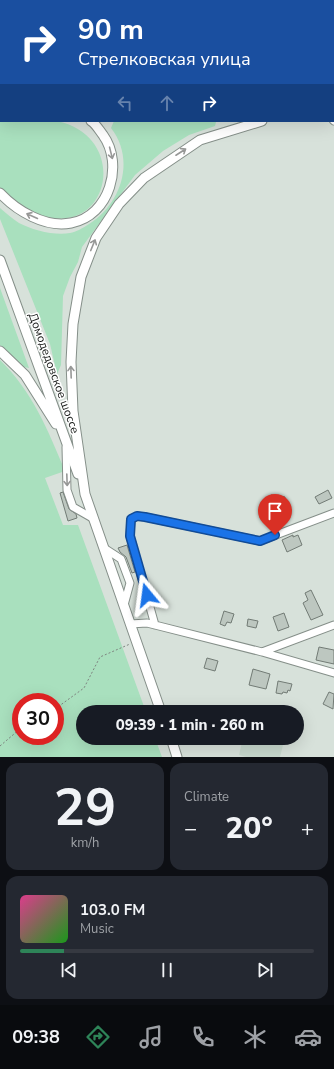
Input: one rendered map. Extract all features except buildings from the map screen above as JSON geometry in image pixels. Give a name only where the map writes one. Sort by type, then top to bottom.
[{"type":"main road","points":[[0,193],[11,205],[45,221],[62,224],[72,223],[95,211],[109,190],[113,177],[113,158],[108,142],[92,122]]},
{"type":"main road","points":[[159,705],[85,494],[73,411],[73,324],[81,277],[96,238],[119,204],[144,178],[200,140],[259,122]]},
{"type":"main road","name":"Домодедовское шоссе","points":[[0,260],[85,494]]},
{"type":"main road","points":[[0,351],[25,375],[66,441]]},
{"type":"main road","points":[[174,745],[178,757]]},
{"type":"street","points":[[66,441],[67,490],[73,507],[94,519]]},
{"type":"street","points":[[155,625],[130,536],[131,519],[137,516],[145,517],[260,541],[334,513]]},
{"type":"street","points":[[104,548],[121,559],[130,583],[124,605]]},
{"type":"street","points":[[130,624],[147,622],[262,652],[334,673]]},
{"type":"street","points":[[262,652],[334,625]]},
{"type":"path","points":[[64,702],[84,688],[100,657],[136,641]]},
{"type":"path","points":[[0,746],[12,736]]},
{"type":"shaded area","points":[[241,745],[283,745],[280,757],[246,757],[239,755]]},
{"type":"green space","points":[[0,122],[59,122],[80,131],[95,146],[103,164],[102,183],[96,200],[83,213],[64,219],[40,215],[22,209],[0,189]]},
{"type":"green space","points":[[114,122],[216,122],[215,126],[189,135],[163,151],[135,175],[82,247],[78,262],[70,277],[63,296],[61,365],[57,374],[50,344],[0,219],[0,208],[19,223],[30,228],[51,233],[64,234],[80,230],[89,224],[109,205],[117,193],[121,180],[123,154],[119,140],[111,128]]},
{"type":"green space","points":[[0,288],[29,368],[24,367],[0,345]]},
{"type":"green space","points":[[0,360],[30,398],[45,426],[65,471],[45,478],[63,525],[78,525],[143,705],[76,705],[76,745],[158,745],[162,757],[0,757]]},
{"type":"route","points":[[147,595],[130,536],[129,526],[131,519],[137,516],[260,541],[275,535]]}]
